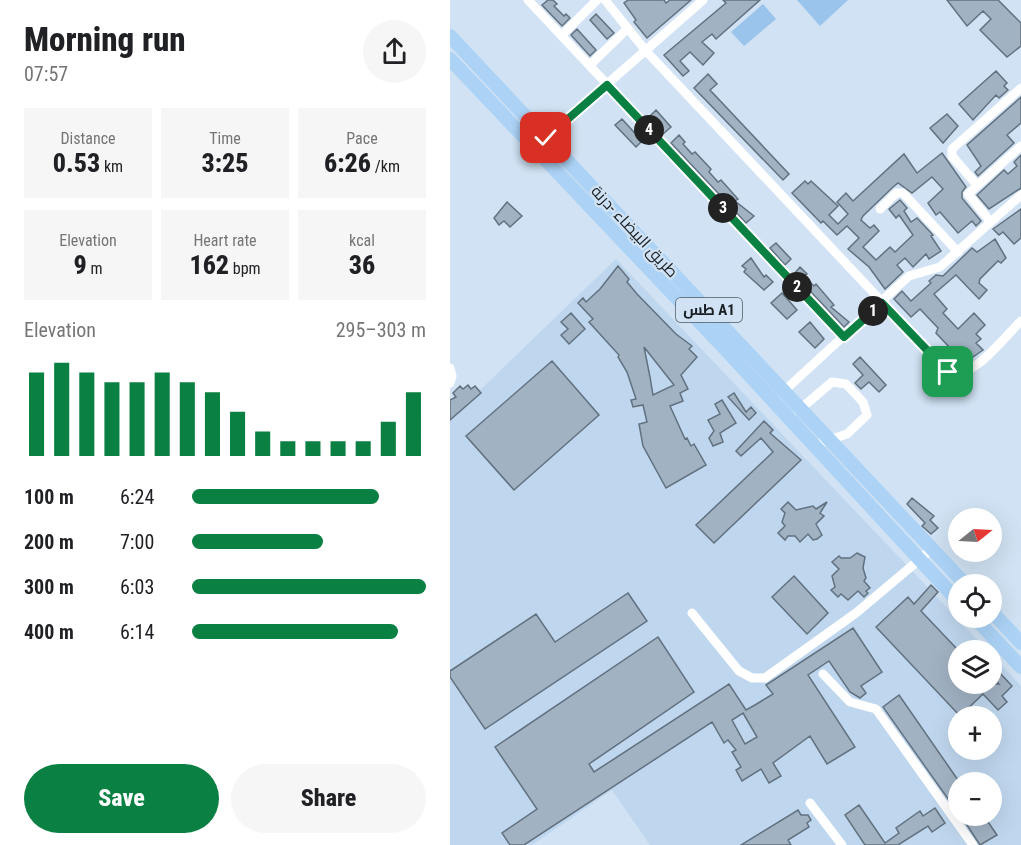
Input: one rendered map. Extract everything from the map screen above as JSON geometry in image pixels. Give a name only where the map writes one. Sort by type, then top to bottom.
[{"type":"highway","name":"طريق البيضاء -درنة","points":[[450,36],[956,574]]},
{"type":"highway","name":"طريق البيضاء -درنة","points":[[450,59],[790,419],[948,590]]},
{"type":"highway","points":[[1002,623],[1021,643]]},
{"type":"highway","points":[[984,628],[1021,667]]},
{"type":"street","points":[[562,35],[597,0]]},
{"type":"street","points":[[533,149],[703,0]]},
{"type":"street","points":[[609,1],[627,29],[646,51],[948,372],[955,375],[969,372],[1021,321]]},
{"type":"street","points":[[533,2],[607,85],[844,337]]},
{"type":"street","points":[[590,65],[627,29]]},
{"type":"street","points":[[977,185],[952,156],[952,149],[1021,88]]},
{"type":"street","points":[[990,221],[968,197],[969,191],[1021,146]]},
{"type":"street","points":[[880,209],[896,193],[903,193],[958,252]]},
{"type":"street","points":[[784,391],[909,276],[933,271],[958,252],[1021,195]]},
{"type":"street","points":[[450,368],[452,376],[450,383]]},
{"type":"street","points":[[790,419],[832,382],[846,384],[863,402],[867,415],[861,422],[847,434],[814,445]]},
{"type":"street","points":[[692,613],[739,670],[752,678],[765,678],[840,625],[921,561],[932,549]]},
{"type":"street","points":[[823,674],[849,702],[876,709],[973,845]]},
{"type":"street","points":[[810,803],[842,845]]},
{"type":"shaded area","points":[[797,0],[848,0],[820,26]]},
{"type":"shaded area","points":[[763,4],[776,19],[744,46],[731,32]]},
{"type":"shaded area","points":[[616,259],[948,609],[948,628],[966,628],[978,640],[948,640],[948,694],[1002,694],[1002,666],[1021,686],[1021,845],[650,845],[612,790],[532,845],[450,845],[450,419]]},
{"type":"building","points":[[548,0],[553,0],[557,4],[554,6],[564,16],[566,14],[570,18],[562,26],[542,5]]},
{"type":"building","points":[[628,0],[664,0],[666,3],[670,0],[691,0],[647,38],[634,22],[636,20],[624,3]]},
{"type":"building","points":[[723,0],[760,0],[716,39],[712,34],[702,42],[714,53],[703,65],[690,52],[680,61],[689,71],[683,76],[664,55],[726,3]]},
{"type":"building","points":[[947,0],[998,0],[1021,23],[1021,46],[1007,57],[980,30],[991,19],[983,11],[967,26]]},
{"type":"building","points":[[596,14],[614,33],[607,39],[590,20]]},
{"type":"building","points":[[577,29],[596,50],[590,56],[571,35]]},
{"type":"building","points":[[996,71],[1007,83],[1004,86],[1008,90],[999,98],[996,95],[973,120],[959,104]]},
{"type":"building","points":[[708,74],[717,84],[710,90],[789,174],[783,180],[694,88]]},
{"type":"building","points":[[1021,97],[1021,123],[1007,135],[1014,143],[978,176],[975,172],[981,166],[967,145]]},
{"type":"building","points":[[656,110],[671,127],[663,134],[648,118]]},
{"type":"building","points":[[947,114],[958,126],[943,143],[930,128]]},
{"type":"building","points":[[622,119],[642,141],[636,147],[615,125]]},
{"type":"building","points":[[679,135],[692,154],[695,152],[711,169],[709,172],[718,182],[721,180],[738,199],[735,201],[754,216],[746,223],[671,143]]},
{"type":"building","points":[[942,153],[966,187],[962,192],[962,198],[981,221],[976,226],[972,221],[958,233],[940,212],[936,215],[928,203],[943,189],[932,177],[912,193],[898,183],[863,216],[861,220],[870,228],[874,225],[879,231],[863,247],[876,260],[890,247],[895,252],[913,235],[899,215],[896,218],[889,209],[900,200],[907,208],[904,211],[911,222],[917,218],[933,235],[931,236],[941,251],[929,259],[926,254],[913,267],[905,258],[897,265],[903,272],[885,289],[869,267],[848,249],[859,238],[847,226],[837,235],[823,221],[821,223],[792,193],[805,181],[808,184],[811,181],[838,206],[829,215],[838,224],[848,214],[837,202],[846,193],[853,201],[904,154],[917,173]]},
{"type":"building","points":[[1021,155],[1021,188],[989,209],[977,195],[1004,170],[1008,174],[1017,166],[1014,162]]},
{"type":"building","points":[[507,202],[522,216],[510,227],[504,221],[499,225],[494,218]]},
{"type":"building","points":[[1021,209],[1021,238],[1014,244],[1003,232],[999,235],[993,229]]},
{"type":"building","points":[[995,239],[1006,258],[1001,263],[998,261],[980,279],[979,283],[987,290],[979,299],[956,275],[934,294],[947,309],[943,313],[958,329],[974,313],[985,325],[976,334],[981,339],[976,343],[983,350],[960,366],[946,351],[950,348],[936,333],[938,328],[920,309],[911,317],[894,299],[902,291],[911,301],[931,283],[929,281],[936,275],[943,276],[972,248],[977,252]]},
{"type":"building","points":[[776,243],[791,259],[785,265],[770,248]]},
{"type":"building","points":[[751,258],[764,277],[766,275],[773,282],[764,290],[744,272],[746,269],[742,266]]},
{"type":"building","points":[[618,266],[629,279],[627,282],[637,294],[676,334],[692,346],[689,349],[697,357],[681,375],[688,389],[680,393],[683,401],[670,406],[685,439],[687,438],[691,446],[694,444],[706,465],[666,488],[643,446],[639,424],[647,422],[643,405],[633,407],[631,400],[636,399],[619,355],[589,322],[593,319],[578,303],[583,298],[586,302],[600,289]],"holes":[[[644,347],[674,385],[653,395]]]},
{"type":"building","points":[[800,267],[807,274],[804,276],[814,286],[816,284],[834,305],[831,307],[849,322],[844,327],[794,274]]},
{"type":"building","points":[[782,293],[797,310],[787,319],[771,303]]},
{"type":"building","points":[[571,313],[585,329],[569,344],[561,335],[568,329],[561,322]]},
{"type":"building","points":[[810,322],[824,339],[815,348],[799,332]]},
{"type":"building","points":[[860,357],[886,385],[879,392],[869,382],[861,389],[855,383],[863,375],[853,364]]},
{"type":"building","points":[[552,361],[599,415],[514,490],[466,436]]},
{"type":"building","points":[[468,385],[471,389],[475,386],[481,393],[450,420],[450,400],[456,397],[453,393],[460,386],[463,389]]},
{"type":"building","points":[[734,393],[746,412],[751,407],[756,413],[749,420],[728,397]]},
{"type":"building","points":[[722,400],[736,423],[720,433],[723,442],[713,446],[709,438],[714,431],[708,420],[720,414],[715,404]]},
{"type":"building","points":[[764,421],[773,430],[770,433],[801,460],[714,543],[696,525],[773,452],[761,438],[741,456],[736,451]]},
{"type":"building","points":[[912,498],[934,516],[930,520],[938,528],[931,534],[922,526],[925,523],[907,504]]},
{"type":"building","points":[[788,502],[796,510],[813,506],[816,509],[827,502],[820,513],[824,516],[816,524],[822,535],[813,540],[808,534],[800,542],[795,536],[788,536],[785,540],[778,533],[785,526],[782,522],[785,513],[781,509]]},
{"type":"building","points":[[857,553],[865,557],[863,568],[866,578],[864,581],[870,588],[866,591],[868,593],[864,597],[858,591],[848,600],[841,594],[838,597],[831,590],[835,587],[832,576],[839,569],[832,562],[839,556],[850,558]]},
{"type":"building","points":[[794,576],[828,613],[807,634],[772,597]]},
{"type":"building","points":[[931,585],[938,592],[921,611],[949,640],[948,694],[983,694],[970,706],[951,706],[876,627],[908,597],[914,604]]},
{"type":"building","points":[[628,593],[647,621],[485,729],[450,677],[450,671],[536,614],[555,642]]},
{"type":"building","points":[[853,628],[882,672],[861,686],[866,693],[860,698],[850,692],[829,661],[808,675],[855,747],[827,764],[810,736],[773,763],[781,776],[769,783],[761,769],[742,781],[736,770],[741,767],[732,752],[736,750],[728,740],[724,743],[712,722],[524,845],[510,845],[502,833],[537,809],[495,747],[658,637],[694,692],[589,764],[594,772],[729,684],[746,710],[773,694],[766,685]],"holes":[[[743,713],[757,737],[745,744],[732,720]]]},
{"type":"building","points":[[1002,675],[1012,686],[1002,696],[1007,702],[1002,706],[994,706],[983,694],[1002,694]]},
{"type":"building","points":[[899,695],[952,772],[948,772],[948,799],[883,707]]},
{"type":"building","points":[[859,805],[885,843],[899,833],[896,828],[920,811],[923,816],[935,808],[945,823],[932,832],[928,826],[898,845],[865,845],[845,815]]},
{"type":"building","points":[[798,810],[801,815],[808,815],[811,820],[807,823],[809,827],[788,840],[791,845],[741,845]]},
{"type":"building","points":[[968,826],[991,826],[997,835],[980,845]]},
{"type":"route","points":[[546,138],[607,85],[844,337],[882,303],[948,372]]}]
